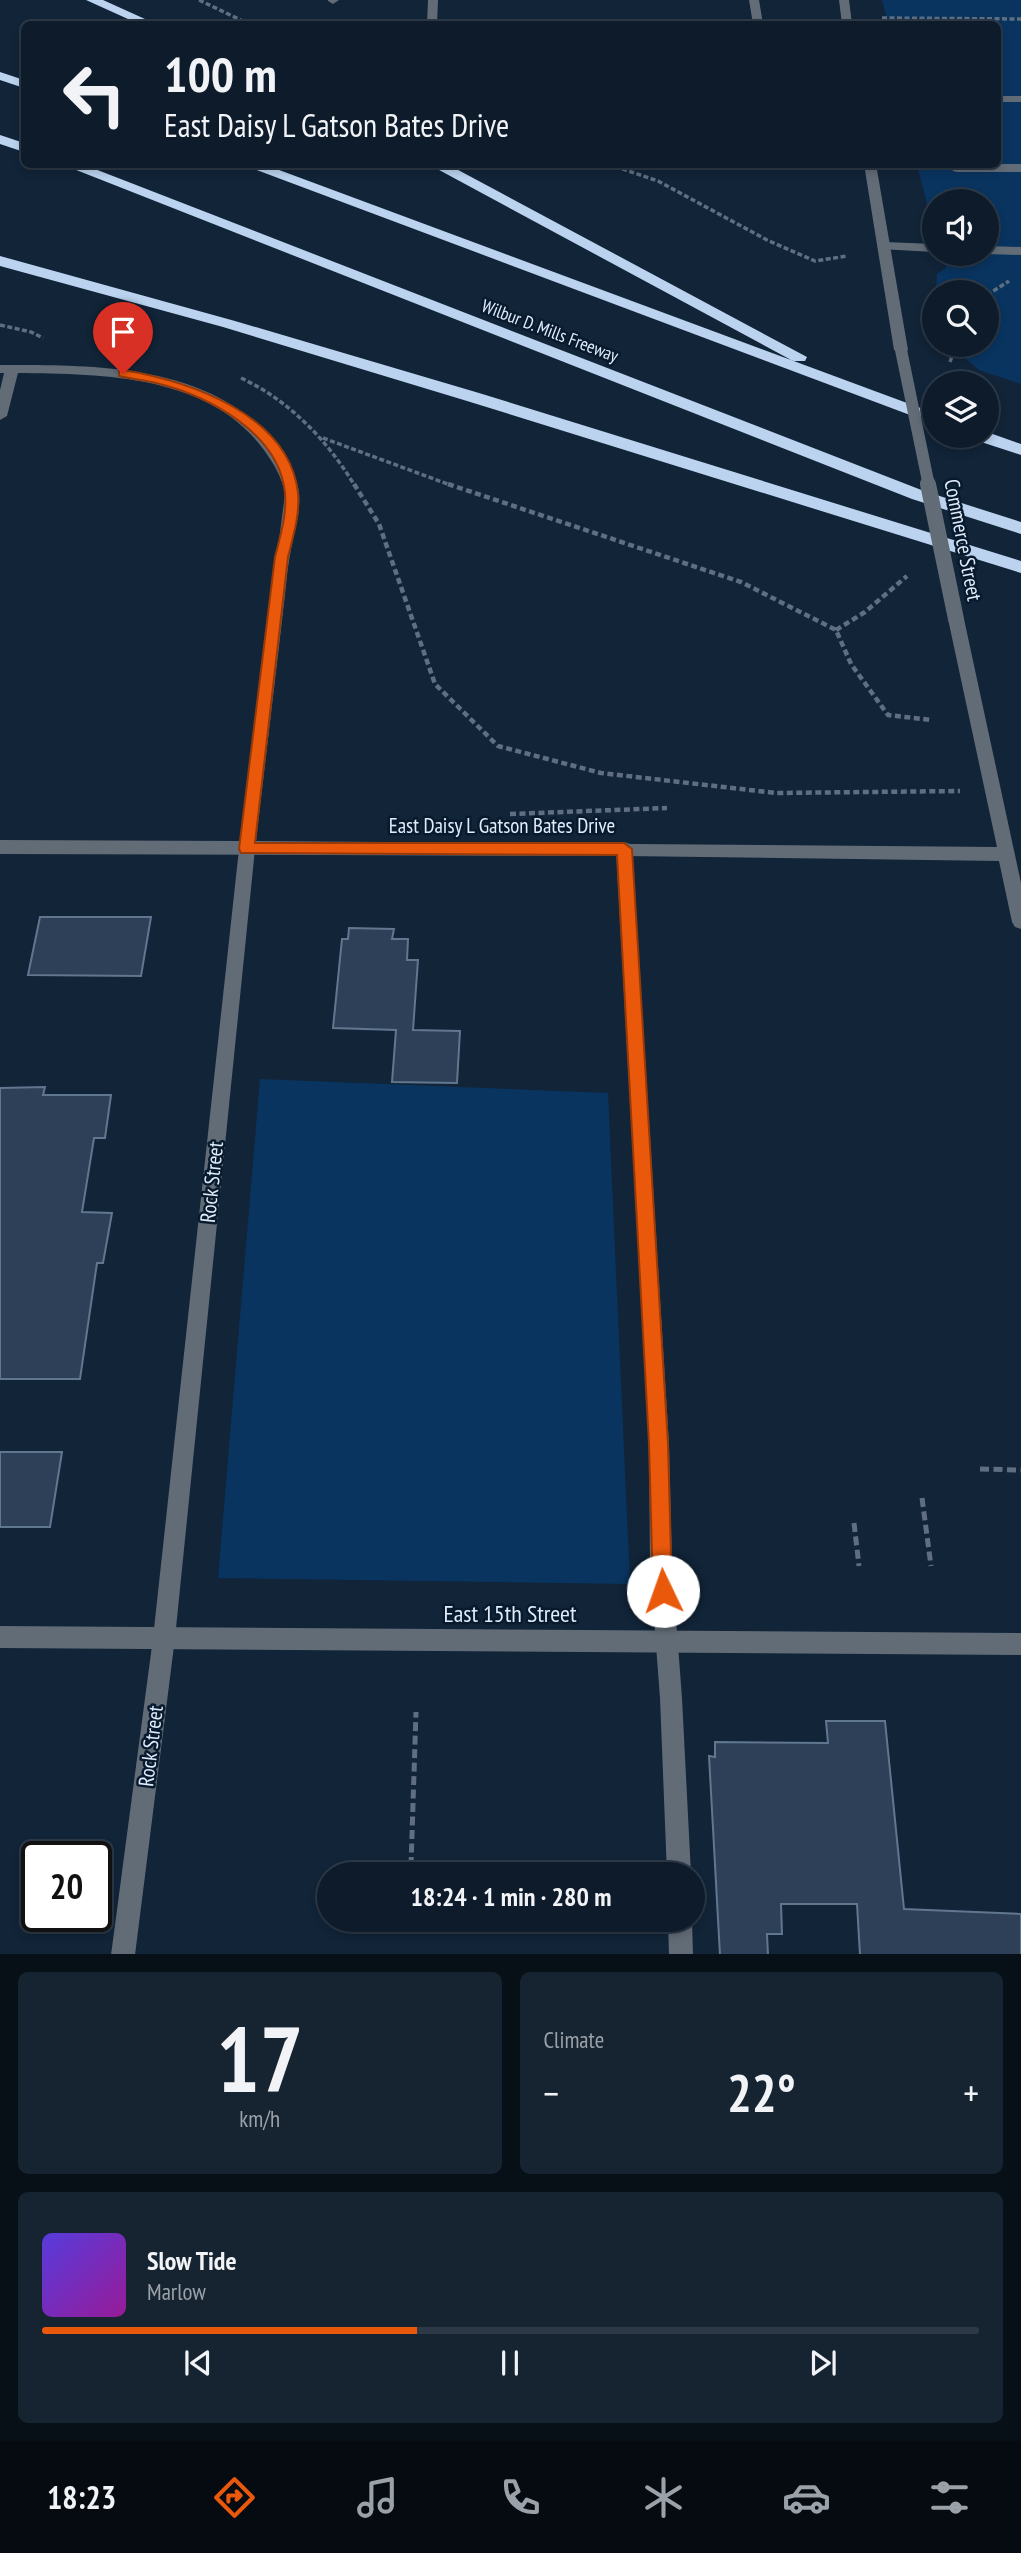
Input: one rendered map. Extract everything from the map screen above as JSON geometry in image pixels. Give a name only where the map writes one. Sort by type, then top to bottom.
[{"type":"highway","points":[[92,0],[142,21]]},
{"type":"highway","points":[[0,76],[21,83]]},
{"type":"highway","points":[[0,141],[21,147]]},
{"type":"highway","name":"Wilbur D. Mills Freeway","points":[[78,168],[918,495],[1021,528]]},
{"type":"highway","points":[[259,168],[922,414]]},
{"type":"highway","points":[[443,168],[872,395]]},
{"type":"highway","points":[[0,261],[229,324],[473,397],[1021,567]]},
{"type":"highway","points":[[999,442],[1021,450]]},
{"type":"street","points":[[432,21],[433,0]]},
{"type":"street","points":[[754,0],[758,21]]},
{"type":"street","points":[[844,0],[847,21]]},
{"type":"street","points":[[1001,99],[1021,99]]},
{"type":"street","name":"Commerce Street","points":[[871,168],[901,350],[1004,854],[1021,922]]},
{"type":"street","points":[[957,168],[1021,168]]},
{"type":"street","points":[[884,246],[922,248]]},
{"type":"street","points":[[999,250],[1021,251]]},
{"type":"street","points":[[0,416],[6,369]]},
{"type":"street","name":"Rock Street","points":[[6,369],[123,374],[160,380],[223,405],[249,423],[271,444],[292,492],[291,519],[282,557],[247,849],[164,1638],[123,1954]]},
{"type":"street","name":"East Daisy L Gatson Bates Drive","points":[[0,847],[624,849],[1004,854]]},
{"type":"street","points":[[624,849],[658,1430],[661,1566],[677,1862]]},
{"type":"street","name":"East 15th Street","points":[[0,1637],[223,1641],[666,1640],[1021,1644]]},
{"type":"street","points":[[680,1932],[681,1954]]},
{"type":"path","points":[[199,0],[243,21]]},
{"type":"path","points":[[882,18],[1021,19]]},
{"type":"path","points":[[620,168],[657,181],[714,209],[767,240],[815,261],[848,256]]},
{"type":"path","points":[[999,288],[1019,275]]},
{"type":"path","points":[[950,362],[952,357]]},
{"type":"path","points":[[931,720],[888,715],[851,664],[836,630],[741,582],[405,470],[321,437],[379,524],[435,684],[498,746],[601,773],[776,793],[938,790]]},
{"type":"path","points":[[836,630],[865,612],[907,576]]},
{"type":"path","points":[[503,814],[667,808]]},
{"type":"path","points":[[981,1469],[1021,1469]]},
{"type":"path","points":[[922,1497],[931,1566]]},
{"type":"path","points":[[854,1523],[859,1566]]},
{"type":"path","points":[[411,1862],[416,1712]]},
{"type":"shaded area","points":[[882,0],[1021,0],[1021,384],[999,377],[999,371],[979,370],[963,357],[999,357],[999,280],[937,280],[937,274],[945,266],[999,266],[999,189],[923,189],[918,168],[1001,168],[1001,21],[887,21]]},
{"type":"shaded area","points":[[260,1079],[608,1093],[630,1584],[218,1578]]},
{"type":"building","points":[[40,917],[151,917],[141,976],[28,975]]},
{"type":"building","points":[[349,928],[394,929],[392,939],[408,939],[407,960],[418,960],[413,1030],[460,1031],[457,1083],[392,1082],[396,1030],[333,1028],[342,939],[348,939]]},
{"type":"building","points":[[45,1087],[43,1095],[111,1095],[105,1138],[94,1138],[82,1212],[112,1213],[103,1263],[97,1263],[80,1379],[0,1379],[0,1088]]},
{"type":"building","points":[[0,1452],[62,1452],[50,1527],[0,1527]]},
{"type":"building","points":[[826,1721],[885,1721],[904,1909],[1021,1914],[1021,1954],[860,1954],[857,1904],[781,1904],[782,1934],[767,1934],[768,1954],[720,1954],[709,1756],[715,1757],[715,1742],[828,1743]]},
{"type":"route","points":[[123,374],[160,380],[193,391],[223,405],[249,423],[271,444],[292,492],[291,519],[282,557],[247,849],[624,849],[659,1444],[663,1591]]}]
